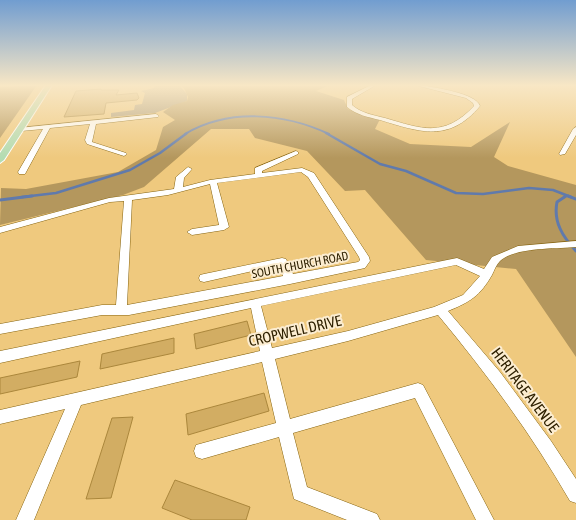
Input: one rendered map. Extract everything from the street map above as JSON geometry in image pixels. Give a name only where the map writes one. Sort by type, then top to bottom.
[{"type":"main road","points":[[0,160],[33,109]]},
{"type":"street","points":[[355,109],[361,113],[419,130],[435,131],[453,127],[473,109]]},
{"type":"street","points":[[20,129],[156,116]]},
{"type":"street","points":[[94,122],[88,140],[89,143],[124,154]]},
{"type":"street","points":[[22,172],[48,126]]},
{"type":"street","points":[[562,154],[576,129]]},
{"type":"street","points":[[260,175],[258,170],[296,154]]},
{"type":"street","points":[[178,191],[180,177],[188,169]]},
{"type":"street","name":"SOUTH CHURCH ROAD","points":[[0,230],[88,205],[178,191],[213,182],[302,170],[311,175],[365,261],[361,265],[290,280],[129,310],[102,310],[0,328]]},
{"type":"street","points":[[192,232],[224,227],[213,182]]},
{"type":"street","points":[[121,309],[128,198]]},
{"type":"street","name":"CROPWELL DRIVE","points":[[0,417],[76,401],[348,336],[440,310],[467,298],[476,290],[496,259],[521,248],[576,244]]},
{"type":"street","points":[[204,278],[282,261],[290,280]]},
{"type":"street","points":[[0,357],[457,261],[487,275]]},
{"type":"street","points":[[255,303],[300,493],[363,519]]},
{"type":"street","name":"HERITAGE AVENUE","points":[[440,310],[508,393],[555,458],[576,495]]},
{"type":"street","points":[[202,451],[418,390],[485,520]]},
{"type":"street","points":[[25,520],[76,401]]},
{"type":"shaded area","points":[[0,109],[20,109],[0,138]]},
{"type":"shaded area","points":[[165,109],[155,113],[111,117],[111,113]]},
{"type":"shaded area","points":[[167,109],[349,109],[380,119],[375,129],[410,144],[471,147],[510,122],[494,157],[508,166],[576,185],[576,357],[516,269],[426,260],[365,190],[345,191],[307,151],[255,138],[249,129],[211,129],[144,187],[123,195],[0,225],[1,188],[26,189],[118,172],[156,150],[163,127],[175,120],[163,112]]},
{"type":"building","points":[[68,109],[105,109],[104,114],[64,117]]},
{"type":"building","points":[[247,321],[251,335],[196,349],[194,334]]},
{"type":"building","points":[[174,338],[174,353],[100,369],[102,354]]},
{"type":"building","points":[[80,361],[77,377],[0,394],[0,378]]},
{"type":"building","points":[[264,393],[269,411],[188,435],[186,414]]},
{"type":"building","points":[[133,417],[111,498],[86,499],[112,418]]},
{"type":"building","points":[[175,480],[250,507],[246,520],[192,520],[162,508]]},
{"type":"waterway","points":[[187,133],[220,120],[257,116],[294,121],[329,134]]},
{"type":"waterway","points":[[22,197],[56,193],[130,170],[160,153],[187,133]]},
{"type":"waterway","points":[[326,133],[380,164],[406,171],[456,193],[483,194],[529,188],[553,190],[571,197]]},
{"type":"waterway","points":[[0,200],[32,196]]},
{"type":"waterway","points":[[564,197],[566,196],[557,202],[556,216],[563,235],[576,251]]},
{"type":"waterway","points":[[568,196],[576,199]]}]
